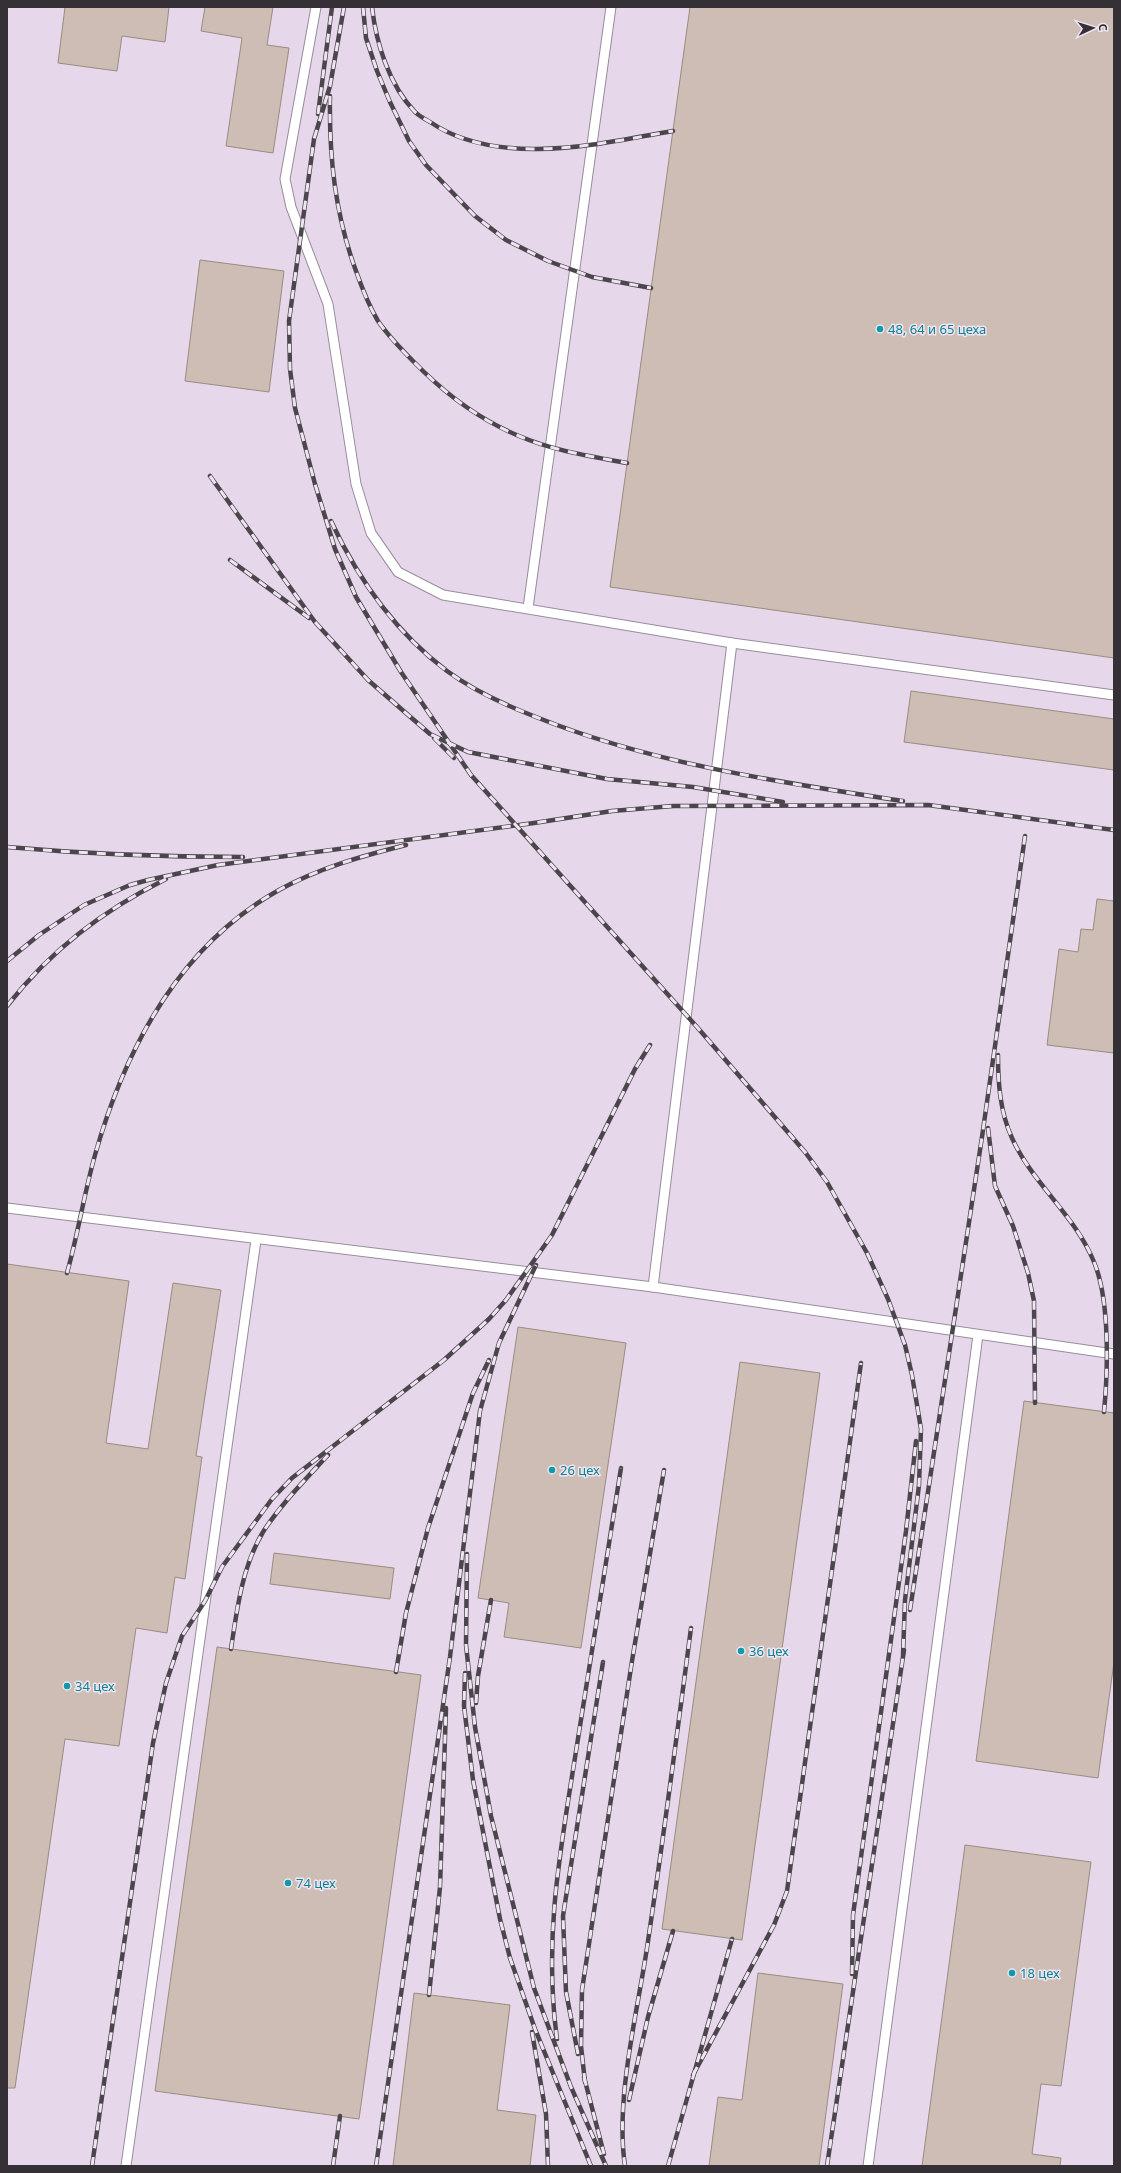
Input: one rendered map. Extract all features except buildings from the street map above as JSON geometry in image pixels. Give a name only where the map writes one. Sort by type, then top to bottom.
[{"type":"lane","points":[[316,7],[285,179],[291,207],[328,304],[356,484],[371,533],[398,572],[443,594],[732,643],[1114,695]]},
{"type":"lane","points":[[528,608],[611,7]]},
{"type":"lane","points":[[653,1287],[732,643]]},
{"type":"lane","points":[[7,1208],[256,1240],[653,1287],[1114,1354]]},
{"type":"lane","points":[[126,2166],[256,1240]]},
{"type":"lane","points":[[868,2166],[978,1335]]},
{"type":"shaded area","points":[[7,7],[1114,7],[1114,2166],[7,2166]]},
{"type":"railway","points":[[318,114],[332,7]]},
{"type":"railway","points":[[344,7],[330,86],[314,139],[289,321],[290,369],[295,408],[315,484],[335,549],[356,597],[401,672],[471,775],[697,1027],[805,1152],[827,1182],[867,1253],[888,1299],[905,1345],[912,1375],[921,1429],[919,1485],[905,1600],[903,1655]]},
{"type":"railway","points":[[363,7],[366,38],[377,71],[409,141],[426,165],[475,216],[506,240],[548,261],[592,277],[651,288]]},
{"type":"railway","points":[[372,7],[377,35],[385,63],[398,89],[406,101],[422,117],[457,136],[486,145],[549,149],[613,142],[673,131]]},
{"type":"railway","points":[[330,96],[332,163],[338,207],[343,228],[349,250],[366,297],[378,321],[388,335],[424,372],[457,400],[506,430],[545,446],[627,463]]},
{"type":"railway","points":[[210,476],[315,622],[368,680],[430,734],[468,752],[607,779],[693,787],[783,802]]},
{"type":"railway","points":[[331,521],[366,584],[395,622],[428,656],[457,678],[490,697],[524,712],[580,733],[671,759],[717,770],[903,801]]},
{"type":"railway","points":[[230,560],[309,618]]},
{"type":"railway","points":[[434,738],[454,758]]},
{"type":"railway","points":[[7,961],[39,935],[84,905],[130,885],[148,880],[218,865],[534,823],[612,811],[673,806],[928,805],[1114,830]]},
{"type":"railway","points":[[910,1610],[982,1137],[1025,836]]},
{"type":"railway","points":[[67,1273],[95,1155],[107,1115],[122,1077],[140,1039],[161,1004],[185,971],[212,940],[244,913],[279,890],[310,875],[341,863],[406,845]]},
{"type":"railway","points":[[7,847],[125,855],[243,857]]},
{"type":"railway","points":[[7,1006],[41,967],[99,918],[120,904],[166,879]]},
{"type":"railway","points":[[92,2166],[153,1743],[166,1683],[182,1636],[205,1601],[222,1567],[272,1499],[292,1478],[444,1360],[489,1319],[506,1300],[552,1235],[635,1069],[650,1045]]},
{"type":"railway","points":[[998,1055],[1000,1097],[1012,1138],[1020,1154],[1031,1170],[1065,1214],[1086,1245],[1094,1262],[1099,1278],[1105,1315],[1107,1356],[1104,1412]]},
{"type":"railway","points":[[988,1128],[995,1186],[1013,1226],[1028,1273],[1034,1301],[1035,1403]]},
{"type":"railway","points":[[376,2166],[450,1657],[480,1411],[499,1343],[536,1265]]},
{"type":"railway","points":[[396,1672],[406,1613],[428,1528],[473,1393],[489,1360]]},
{"type":"railway","points":[[693,2075],[774,1925],[787,1891],[861,1363]]},
{"type":"railway","points":[[852,1974],[853,1915],[906,1531],[916,1441]]},
{"type":"railway","points":[[231,1649],[241,1589],[256,1545],[263,1532],[278,1512],[328,1455]]},
{"type":"railway","points":[[557,2039],[553,2001],[552,1964],[553,1928],[560,1856],[621,1468]]},
{"type":"railway","points":[[585,2082],[581,2046],[582,1990],[632,1661],[664,1470]]},
{"type":"railway","points":[[467,1554],[466,1645],[475,1727],[491,1816],[534,1988],[571,2087],[606,2166]]},
{"type":"railway","points":[[476,1703],[478,1676],[491,1600]]},
{"type":"railway","points":[[625,2166],[623,2113],[628,2057],[653,1908],[691,1628]]},
{"type":"railway","points":[[827,2166],[904,1650]]},
{"type":"railway","points":[[578,2054],[566,1992],[563,1916],[603,1662]]},
{"type":"railway","points":[[465,1673],[464,1706],[473,1780],[500,1919],[510,1958],[535,2029],[591,2166]]},
{"type":"railway","points":[[429,1995],[440,1887],[446,1708]]},
{"type":"railway","points":[[629,2100],[648,2017],[673,1931]]},
{"type":"railway","points":[[668,2166],[732,1939]]},
{"type":"railway","points":[[532,2032],[546,2114],[548,2166]]},
{"type":"railway","points":[[584,2077],[604,2154]]},
{"type":"railway","points":[[333,2166],[340,2116]]},
{"type":"place","name":"48, 64 и 65 цеха","points":[[880,329]]},
{"type":"place","name":"26 цех","points":[[552,1470]]},
{"type":"place","name":"36 цех","points":[[741,1651]]},
{"type":"place","name":"34 цех","points":[[67,1686]]},
{"type":"place","name":"74 цех","points":[[288,1883]]},
{"type":"place","name":"18 цех","points":[[1012,1973]]}]
